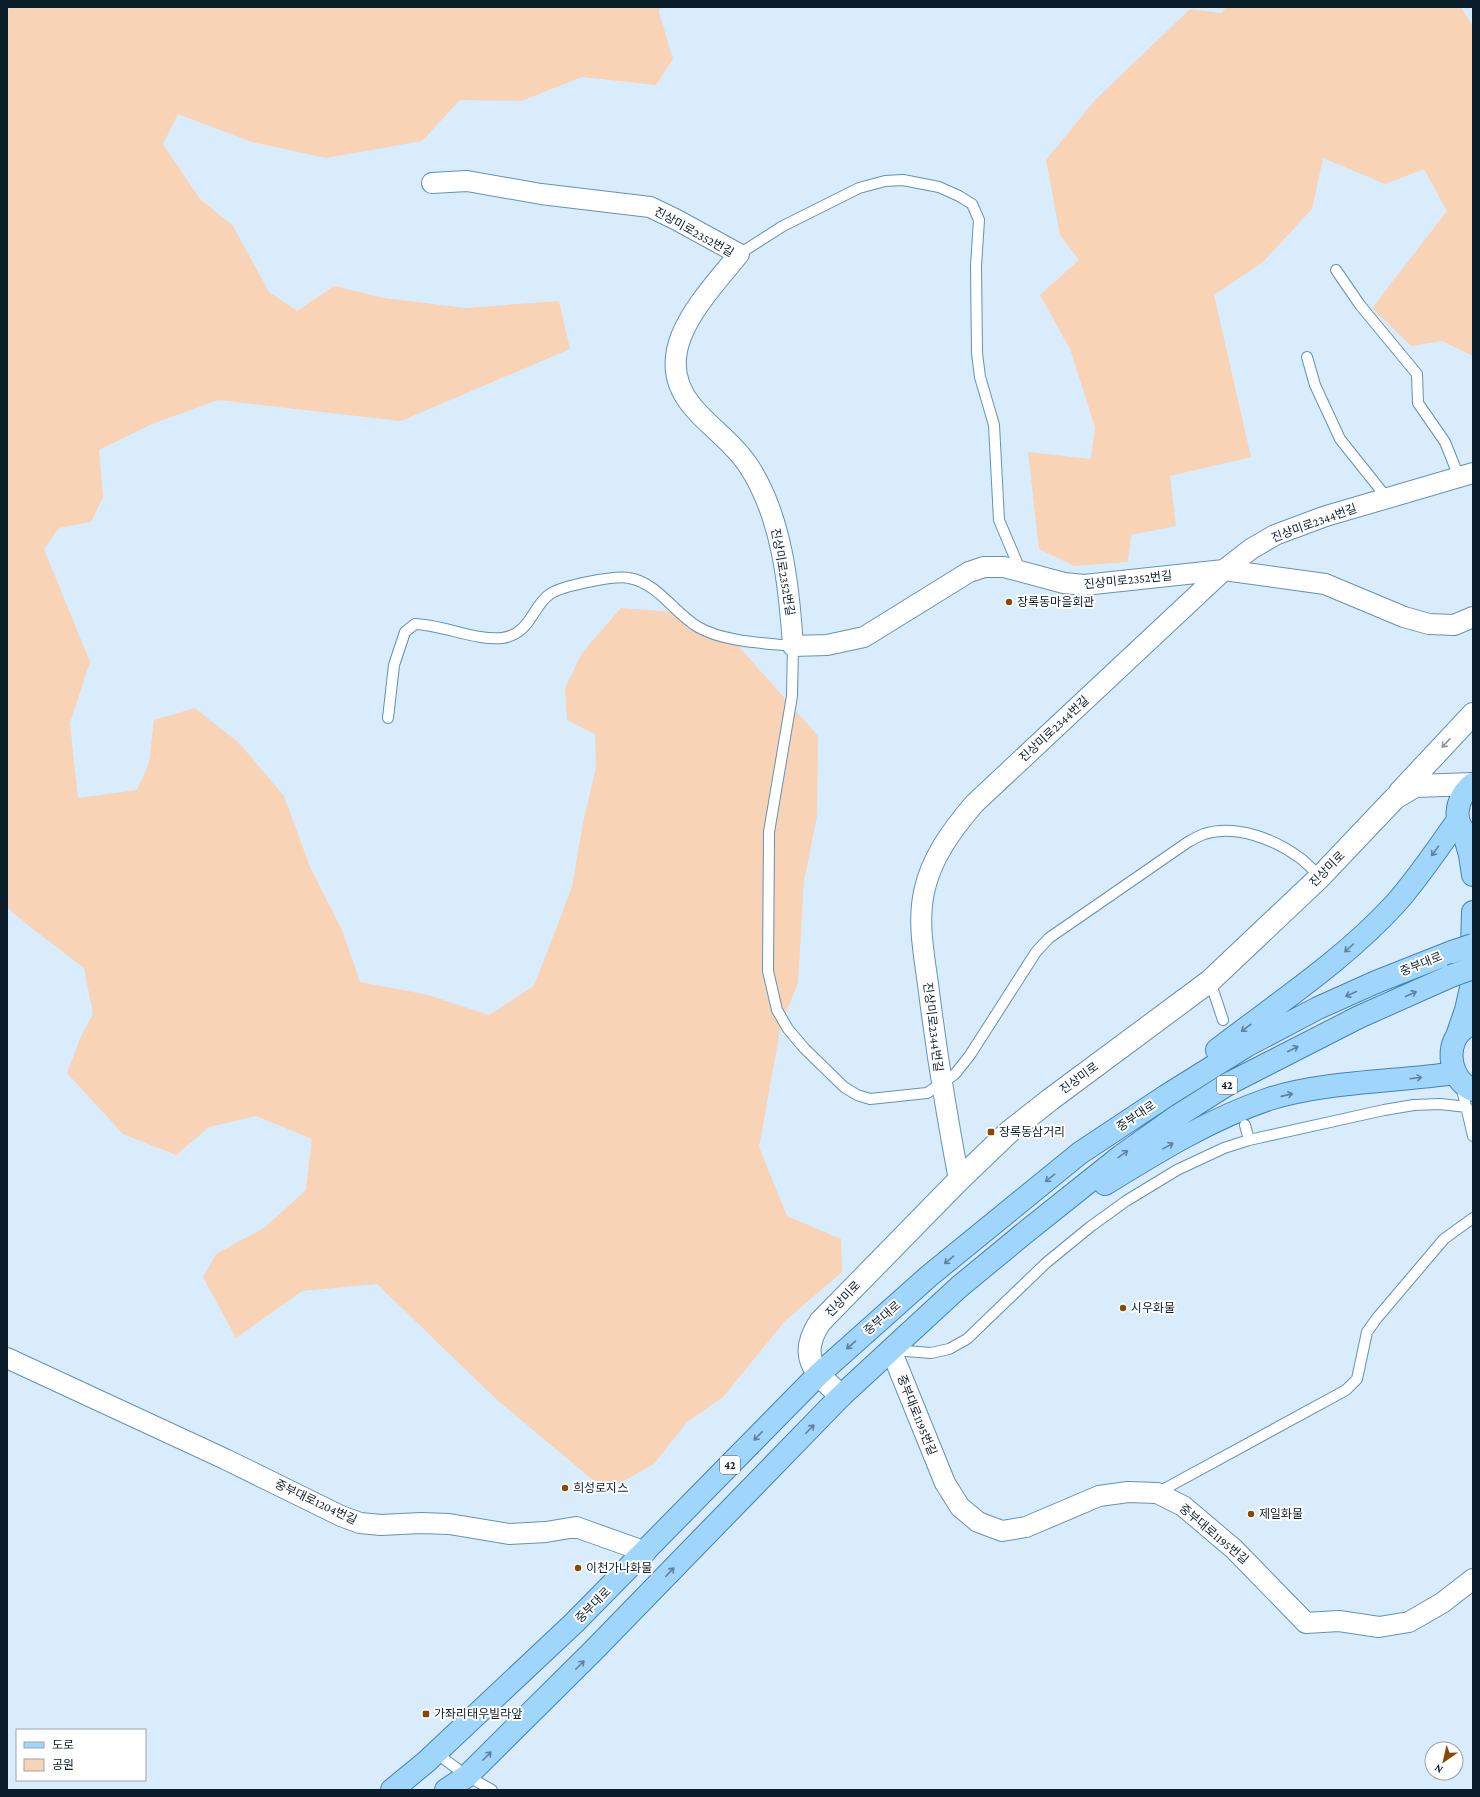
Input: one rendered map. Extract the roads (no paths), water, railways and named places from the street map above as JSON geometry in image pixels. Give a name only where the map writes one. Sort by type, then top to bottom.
[{"type":"main road","points":[[1473,784],[1465,791],[1460,800],[1473,875]]},
{"type":"main road","points":[[1080,1154],[1326,968],[1372,927],[1396,902],[1463,824]]},
{"type":"main road","points":[[1027,1231],[1184,1137],[1237,1112],[1270,1099],[1304,1091],[1464,1088],[1451,1059],[1452,1047],[1465,1030],[1466,1010],[1470,988],[1473,912]]},
{"type":"main road","name":"중부대로","points":[[392,1790],[436,1753],[574,1624],[818,1375],[930,1276],[1080,1154],[1166,1096],[1246,1046],[1318,1008],[1376,982],[1473,945]]},
{"type":"main road","name":"중부대로","points":[[446,1790],[460,1783],[594,1650],[841,1396],[959,1287],[1027,1231],[1121,1156],[1176,1117],[1228,1084],[1359,1017],[1451,976],[1473,968]]},
{"type":"street","name":"진상미로2352번길","points":[[432,183],[467,182],[541,194],[650,207],[739,254],[701,302],[687,324],[677,345],[674,364],[676,378],[682,394],[734,448],[748,465],[768,504],[776,528],[790,602],[793,646],[827,645],[864,637],[969,572],[984,567],[1004,567],[1064,583],[1084,585],[1224,570],[1325,584],[1404,617],[1429,624],[1454,624],[1473,617]]},
{"type":"street","name":"진상미로2344번길","points":[[958,1180],[941,1084],[921,923],[924,892],[935,859],[953,830],[974,804],[1224,570],[1251,549],[1275,535],[1326,516],[1466,475]]},
{"type":"street","points":[[1396,798],[1473,714]]},
{"type":"street","points":[[1415,786],[1473,784]]},
{"type":"street","points":[[1415,786],[1438,791],[1448,798],[1463,824]]},
{"type":"street","name":"진상미로","points":[[841,1396],[818,1375],[809,1357],[809,1346],[813,1333],[820,1322],[958,1180],[1009,1132],[1210,981],[1320,877],[1396,798],[1415,786]]},
{"type":"street","name":"중부대로1195번길","points":[[891,1350],[945,1483],[960,1507],[978,1522],[1002,1531],[1026,1527],[1099,1496],[1128,1492],[1156,1493],[1183,1506],[1234,1549],[1306,1623],[1339,1621],[1379,1627],[1409,1622],[1442,1603],[1473,1579]]},
{"type":"street","name":"중부대로1204번길","points":[[7,1358],[225,1459],[341,1516],[360,1523],[381,1525],[421,1523],[449,1524],[508,1534],[546,1532],[576,1527],[646,1552]]},
{"type":"lane","points":[[739,254],[783,226],[859,188],[885,181],[903,180],[939,188],[959,196],[972,204],[979,220],[976,266],[977,353],[980,377],[994,425],[999,520],[1021,572]]},
{"type":"lane","points":[[1336,270],[1360,305],[1417,374],[1418,402],[1466,475]]},
{"type":"lane","points":[[1307,357],[1315,384],[1340,439],[1387,498]]},
{"type":"lane","points":[[388,718],[394,665],[405,632],[415,624],[430,624],[481,636],[502,638],[515,634],[526,625],[549,594],[561,588],[614,578],[629,578],[648,585],[698,626],[711,632],[744,641],[793,646],[792,696],[769,832],[768,971],[778,1010],[788,1029],[804,1048],[844,1087],[857,1095],[870,1099],[926,1094],[954,1074],[970,1055],[1036,952],[1049,938],[1188,842],[1205,834],[1223,831],[1243,832],[1283,847],[1301,858],[1320,877]]},
{"type":"lane","points":[[1210,981],[1223,1020]]},
{"type":"lane","points":[[891,1350],[931,1353],[949,1349],[967,1339],[1046,1263],[1090,1227],[1126,1201],[1177,1170],[1224,1148],[1248,1140],[1414,1105],[1440,1104],[1464,1088],[1473,1136]]},
{"type":"lane","points":[[1246,1125],[1248,1140]]},
{"type":"lane","points":[[1156,1493],[1346,1390],[1357,1379],[1367,1332],[1377,1318],[1444,1239],[1473,1218]]},
{"type":"lane","points":[[436,1753],[460,1783],[492,1790]]},
{"type":"place","name":"장록동마을회관","points":[[1009,602]]},
{"type":"place","name":"장록동삼거리","points":[[991,1132]]},
{"type":"place","name":"시우화물","points":[[1123,1308]]},
{"type":"place","name":"희성로지스","points":[[565,1488]]},
{"type":"place","name":"제일화물","points":[[1251,1514]]},
{"type":"place","name":"이천가나화물","points":[[578,1568]]},
{"type":"place","name":"가좌리태우빌라앞","points":[[426,1714]]}]
